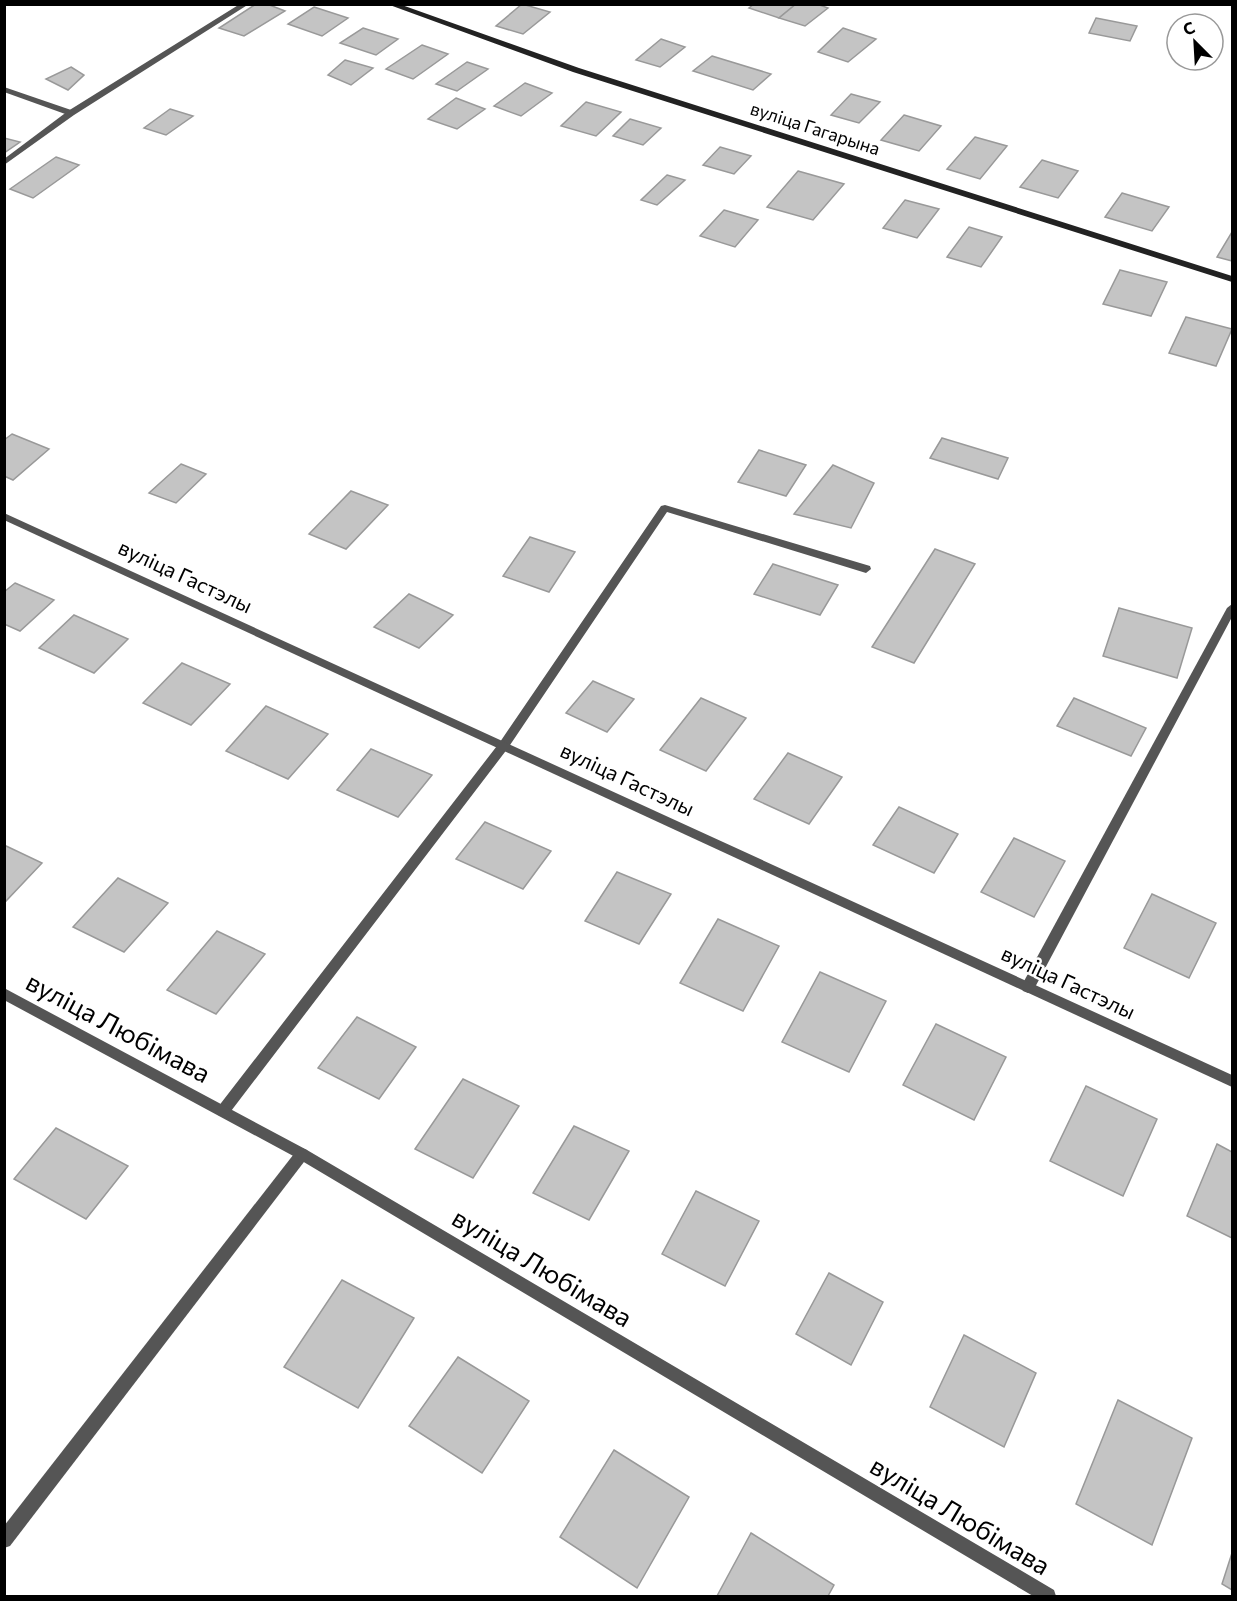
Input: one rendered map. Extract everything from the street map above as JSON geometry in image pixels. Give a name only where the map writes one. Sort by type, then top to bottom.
[{"type":"street","points":[[4,163],[71,113],[246,4]]},
{"type":"street","name":"вуліца Гагарына","points":[[390,4],[576,70],[1233,279]]},
{"type":"street","points":[[4,89],[71,113]]},
{"type":"street","points":[[223,1112],[504,746],[665,508],[866,569]]},
{"type":"street","name":"вуліца Гастэлы","points":[[4,516],[1233,1081]]},
{"type":"street","points":[[1028,987],[1233,608]]},
{"type":"street","name":"вуліца Любімава","points":[[4,993],[302,1154],[1047,1596]]},
{"type":"street","points":[[4,1540],[302,1154]]},
{"type":"building","points":[[256,4],[267,4],[285,11],[244,36],[219,28]]},
{"type":"building","points":[[522,4],[550,12],[523,34],[496,26]]},
{"type":"building","points":[[754,4],[796,4],[779,18],[749,8]]},
{"type":"building","points":[[796,4],[817,4],[828,8],[805,26],[779,18]]},
{"type":"building","points":[[314,7],[348,18],[322,36],[288,24]]},
{"type":"building","points":[[1096,18],[1137,26],[1130,41],[1089,33]]},
{"type":"building","points":[[363,28],[398,39],[376,55],[340,43]]},
{"type":"building","points":[[843,28],[876,39],[848,62],[818,52]]},
{"type":"building","points":[[661,39],[685,47],[660,67],[636,60]]},
{"type":"building","points":[[422,45],[448,54],[413,79],[386,69]]},
{"type":"building","points":[[712,56],[771,74],[753,90],[693,71]]},
{"type":"building","points":[[345,60],[373,68],[351,85],[328,75]]},
{"type":"building","points":[[467,62],[488,69],[457,91],[436,84]]},
{"type":"building","points":[[71,67],[84,75],[68,90],[46,79]]},
{"type":"building","points":[[525,83],[552,93],[521,116],[494,106]]},
{"type":"building","points":[[851,94],[880,102],[859,123],[831,115]]},
{"type":"building","points":[[456,98],[485,109],[457,129],[428,119]]},
{"type":"building","points":[[586,102],[621,112],[596,136],[561,126]]},
{"type":"building","points":[[170,109],[193,116],[166,135],[144,128]]},
{"type":"building","points":[[904,115],[941,126],[919,151],[881,140]]},
{"type":"building","points":[[630,119],[661,128],[643,145],[613,136]]},
{"type":"building","points":[[975,137],[1007,146],[980,179],[947,169]]},
{"type":"building","points":[[4,138],[20,142],[4,153]]},
{"type":"building","points":[[720,147],[751,156],[734,174],[703,165]]},
{"type":"building","points":[[56,157],[79,165],[33,198],[10,189]]},
{"type":"building","points":[[1042,160],[1078,171],[1058,198],[1020,187]]},
{"type":"building","points":[[798,171],[844,184],[813,220],[767,207]]},
{"type":"building","points":[[667,175],[685,180],[657,205],[641,200]]},
{"type":"building","points":[[1122,193],[1169,207],[1152,231],[1105,217]]},
{"type":"building","points":[[905,200],[939,209],[917,238],[883,228]]},
{"type":"building","points":[[724,210],[758,220],[735,247],[700,236]]},
{"type":"building","points":[[969,227],[1002,237],[981,267],[947,257]]},
{"type":"building","points":[[1232,232],[1232,261],[1217,257]]},
{"type":"building","points":[[1120,270],[1167,282],[1151,316],[1103,304]]},
{"type":"building","points":[[1186,317],[1232,329],[1216,366],[1169,353]]},
{"type":"building","points":[[12,434],[49,449],[13,480],[4,476],[4,440]]},
{"type":"building","points":[[942,438],[1008,458],[998,479],[930,458]]},
{"type":"building","points":[[759,450],[806,465],[786,496],[738,482]]},
{"type":"building","points":[[181,464],[206,474],[176,503],[149,493]]},
{"type":"building","points":[[833,465],[874,483],[851,528],[794,514]]},
{"type":"building","points":[[351,491],[388,505],[346,549],[309,534]]},
{"type":"building","points":[[530,537],[575,552],[549,592],[503,576]]},
{"type":"building","points":[[935,549],[975,564],[914,663],[872,647]]},
{"type":"building","points":[[773,564],[838,585],[820,615],[754,594]]},
{"type":"building","points":[[15,583],[54,600],[20,631],[4,624],[4,592]]},
{"type":"building","points":[[409,594],[453,615],[419,648],[374,627]]},
{"type":"building","points":[[1119,608],[1192,628],[1177,678],[1103,656]]},
{"type":"building","points":[[74,615],[128,639],[94,673],[39,648]]},
{"type":"building","points":[[182,663],[230,684],[191,725],[143,703]]},
{"type":"building","points":[[593,681],[634,699],[607,732],[566,713]]},
{"type":"building","points":[[701,698],[746,718],[706,771],[660,750]]},
{"type":"building","points":[[1074,698],[1146,728],[1131,756],[1057,726]]},
{"type":"building","points":[[266,706],[328,734],[288,779],[226,751]]},
{"type":"building","points":[[371,749],[432,775],[398,817],[337,790]]},
{"type":"building","points":[[788,753],[842,777],[809,824],[754,799]]},
{"type":"building","points":[[899,807],[958,834],[934,873],[873,845]]},
{"type":"building","points":[[485,822],[551,851],[523,889],[456,859]]},
{"type":"building","points":[[1014,838],[1065,861],[1034,917],[981,892]]},
{"type":"building","points":[[4,845],[42,863],[6,901],[4,900]]},
{"type":"building","points":[[617,872],[671,894],[639,944],[585,921]]},
{"type":"building","points":[[118,878],[168,903],[124,952],[73,927]]},
{"type":"building","points":[[1152,894],[1216,923],[1189,978],[1124,948]]},
{"type":"building","points":[[718,919],[779,946],[743,1011],[680,983]]},
{"type":"building","points":[[217,931],[265,954],[216,1014],[167,990]]},
{"type":"building","points":[[820,972],[886,1001],[849,1072],[782,1042]]},
{"type":"building","points":[[357,1017],[416,1047],[379,1099],[318,1068]]},
{"type":"building","points":[[936,1024],[1006,1057],[974,1120],[903,1085]]},
{"type":"building","points":[[463,1079],[519,1106],[473,1178],[415,1149]]},
{"type":"building","points":[[1086,1086],[1157,1119],[1123,1196],[1050,1161]]},
{"type":"building","points":[[574,1126],[629,1151],[589,1220],[533,1193]]},
{"type":"building","points":[[56,1128],[128,1166],[86,1219],[14,1179]]},
{"type":"building","points":[[1217,1144],[1232,1152],[1232,1238],[1187,1216]]},
{"type":"building","points":[[696,1191],[759,1221],[725,1286],[662,1254]]},
{"type":"building","points":[[829,1273],[883,1302],[851,1365],[796,1334]]},
{"type":"building","points":[[342,1280],[414,1318],[358,1408],[284,1367]]},
{"type":"building","points":[[964,1335],[1036,1373],[1004,1447],[930,1407]]},
{"type":"building","points":[[458,1357],[529,1401],[482,1473],[409,1426]]},
{"type":"building","points":[[1118,1400],[1192,1438],[1152,1545],[1076,1504]]},
{"type":"building","points":[[614,1450],[689,1497],[637,1588],[560,1537]]},
{"type":"building","points":[[751,1533],[834,1585],[828,1596],[717,1596]]},
{"type":"building","points":[[1232,1553],[1232,1590],[1222,1584]]}]
